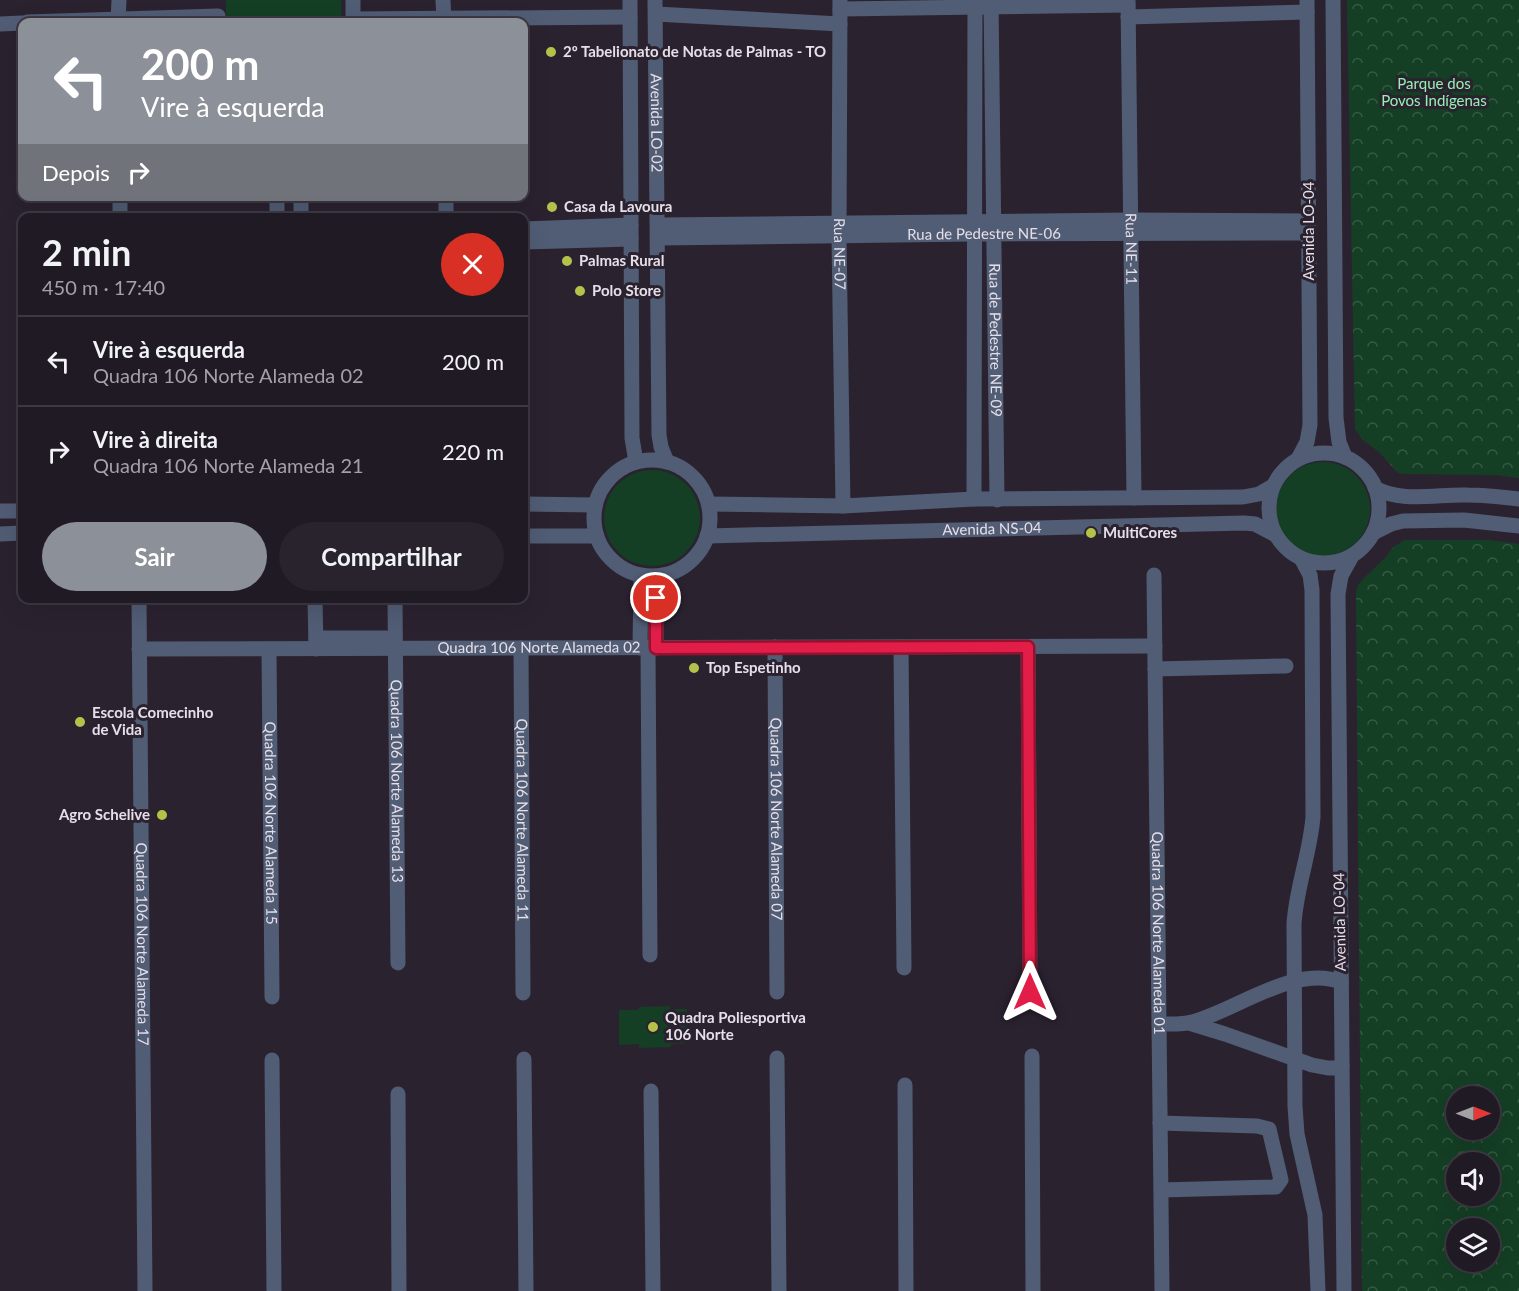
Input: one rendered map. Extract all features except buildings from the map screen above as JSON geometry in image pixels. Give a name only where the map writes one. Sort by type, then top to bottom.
[{"type":"street","points":[[118,18],[119,0]]},
{"type":"street","points":[[218,0],[218,18]]},
{"type":"street","points":[[353,0],[353,18]]},
{"type":"street","points":[[443,0],[444,18]]},
{"type":"street","name":"Avenida LO-02","points":[[630,0],[632,438],[636,462]]},
{"type":"street","name":"Avenida LO-04","points":[[1333,0],[1335,418],[1338,438],[1345,457]]},
{"type":"street","points":[[656,7],[840,11],[975,3],[1128,7],[1307,6]]},
{"type":"street","name":"Rua de Pedestre NE-09","points":[[974,499],[975,3]]},
{"type":"street","name":"Rua de Pedestre NE-09","points":[[991,3],[997,500]]},
{"type":"street","name":"Avenida LO-04","points":[[1298,459],[1308,439],[1310,425],[1307,6]]},
{"type":"street","name":"Avenida LO-02","points":[[656,7],[659,435],[667,462]]},
{"type":"street","name":"Rua NE-11","points":[[1128,7],[1134,498]]},
{"type":"street","name":"Rua NE-07","points":[[840,11],[839,230],[843,506]]},
{"type":"street","points":[[528,19],[630,17]]},
{"type":"street","points":[[0,24],[18,23]]},
{"type":"street","name":"Rua de Pedestre NE-06","points":[[658,231],[1309,227]]},
{"type":"street","points":[[528,229],[631,232]]},
{"type":"street","points":[[528,242],[631,232]]},
{"type":"street","points":[[1298,459],[1322,453],[1345,457],[1364,470],[1375,488],[1379,510],[1373,533],[1364,546],[1352,556],[1330,564],[1317,564],[1302,560]]},
{"type":"street","name":"Avenida NS-04","points":[[709,504],[843,506],[974,499],[1248,496],[1259,494],[1273,486],[1283,471],[1298,459]]},
{"type":"street","points":[[660,460],[667,462],[698,482],[709,504],[710,524],[707,536],[696,556],[684,566],[661,577],[641,577],[626,571],[613,561],[597,536],[594,520],[595,505],[610,477],[636,462],[660,460]]},
{"type":"street","points":[[1273,486],[1268,508],[1274,534]]},
{"type":"street","points":[[1375,488],[1385,493],[1399,495],[1480,495],[1519,499]]},
{"type":"street","points":[[528,504],[595,505]]},
{"type":"street","points":[[0,511],[18,511]]},
{"type":"street","points":[[1373,533],[1403,521],[1464,520],[1519,526]]},
{"type":"street","name":"Avenida NS-04","points":[[707,536],[1244,523],[1255,524],[1274,534],[1285,548],[1302,560]]},
{"type":"street","points":[[0,534],[18,533]]},
{"type":"street","points":[[528,536],[597,536]]},
{"type":"street","name":"Avenida LO-04","points":[[1344,1291],[1338,594],[1341,576],[1352,556]]},
{"type":"street","points":[[1302,560],[1310,575],[1312,590],[1313,817],[1310,846],[1294,918],[1295,1060],[1297,1129],[1313,1202],[1318,1291]]},
{"type":"street","name":"Quadra 106 Norte Alameda 01","points":[[1155,575],[1162,1291]]},
{"type":"street","points":[[641,577],[648,648],[650,955]]},
{"type":"street","points":[[648,648],[661,577]]},
{"type":"street","name":"Quadra 106 Norte Alameda 17","points":[[139,603],[145,1291]]},
{"type":"street","points":[[315,603],[316,643]]},
{"type":"street","name":"Quadra 106 Norte Alameda 13","points":[[395,603],[391,643],[398,963]]},
{"type":"street","name":"Quadra 106 Norte Alameda 02","points":[[139,650],[269,649],[316,643],[391,643],[521,648],[1155,646]]},
{"type":"street","name":"Quadra 106 Norte Alameda 07","points":[[774,647],[777,992]]},
{"type":"street","points":[[901,647],[904,968]]},
{"type":"street","points":[[1028,647],[1030,992]]},
{"type":"street","name":"Quadra 106 Norte Alameda 11","points":[[521,648],[523,993]]},
{"type":"street","name":"Quadra 106 Norte Alameda 15","points":[[269,649],[272,997]]},
{"type":"street","points":[[1155,669],[1286,666]]},
{"type":"street","points":[[1159,1024],[1189,1023],[1216,1014],[1294,980],[1319,977],[1341,982]]},
{"type":"street","points":[[1189,1023],[1320,1067],[1336,1068],[1342,1065]]},
{"type":"street","points":[[1032,1056],[1033,1291]]},
{"type":"street","points":[[524,1059],[526,1291]]},
{"type":"street","points":[[777,1059],[779,1291]]},
{"type":"street","points":[[272,1060],[274,1291]]},
{"type":"street","points":[[905,1085],[906,1291]]},
{"type":"street","points":[[651,1091],[653,1291]]},
{"type":"street","points":[[398,1094],[399,1291]]},
{"type":"street","points":[[1160,1124],[1257,1126],[1269,1129],[1281,1180],[1276,1187],[1161,1190]]},
{"type":"green space","points":[[226,0],[341,0],[342,18],[226,18]]},
{"type":"green space","name":"Parque dos Povos Indígenas","points":[[1347,0],[1519,0],[1519,478],[1496,475],[1398,473],[1378,451],[1363,440],[1355,429]]},
{"type":"green space","points":[[1323,462],[1341,465],[1357,475],[1367,491],[1370,509],[1367,527],[1357,543],[1341,553],[1323,556],[1305,553],[1289,543],[1279,527],[1276,509],[1279,491],[1289,475],[1305,465]]},
{"type":"green space","points":[[652,470],[670,474],[686,484],[696,500],[700,518],[696,536],[686,552],[670,562],[652,566],[634,562],[618,552],[608,536],[604,518],[608,500],[618,484],[634,474]]},
{"type":"green space","points":[[1405,540],[1489,540],[1519,544],[1519,1291],[1362,1291],[1356,593],[1363,579],[1393,547]]},
{"type":"green space","name":"Quadra Poliesportiva 106 Norte","points":[[670,1006],[670,1009],[687,1009],[687,1043],[671,1044],[671,1047],[639,1048],[639,1044],[619,1045],[619,1010]]},
{"type":"place","name":"2º Tabelionato de Notas de Palmas - TO","points":[[551,52]]},
{"type":"place","name":"Casa da Lavoura","points":[[552,207]]},
{"type":"place","name":"Palmas Rural","points":[[567,261]]},
{"type":"place","name":"Polo Store","points":[[580,291]]},
{"type":"place","name":"MultiCores","points":[[1091,533]]},
{"type":"place","name":"Top Espetinho","points":[[694,668]]},
{"type":"place","name":"Escola Comecinho de Vida","points":[[80,722]]},
{"type":"place","name":"Agro Schelive","points":[[162,815]]},
{"type":"place","name":"Quadra Poliesportiva 106 Norte","points":[[653,1027]]},
{"type":"route","points":[[656,598],[656,648],[1028,647],[1030,992]]}]
